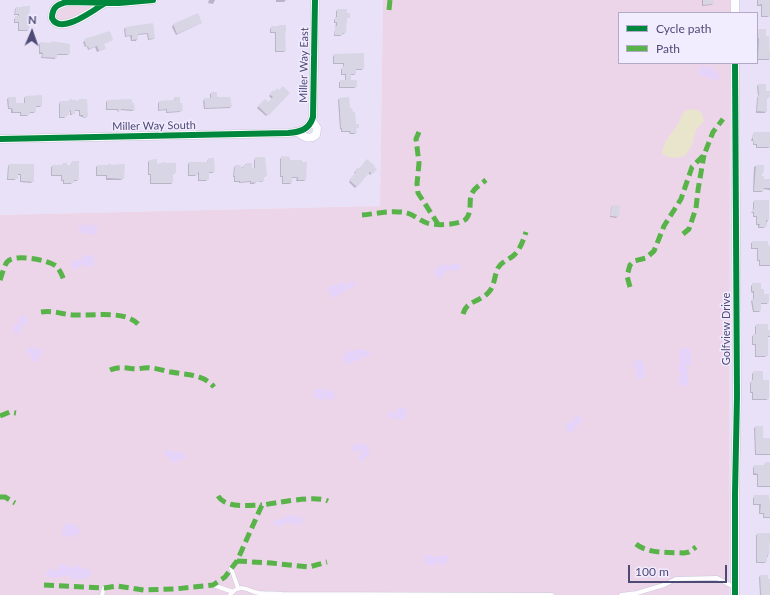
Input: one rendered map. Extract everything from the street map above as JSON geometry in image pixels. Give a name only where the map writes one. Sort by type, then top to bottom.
[{"type":"street","points":[[105,3],[74,22],[65,25],[56,23],[52,18],[53,10],[60,3],[67,2],[128,3],[153,0]]},
{"type":"street","name":"Miller Way East","points":[[298,132],[303,136],[310,138],[316,135],[317,128],[309,125],[313,117],[315,0]]},
{"type":"street","points":[[735,0],[735,12]]},
{"type":"street","name":"Golfview Drive","points":[[735,64],[737,396],[735,595]]},
{"type":"street","name":"Miller Way South","points":[[0,139],[298,132],[309,125]]},
{"type":"lane","points":[[231,568],[238,588]]},
{"type":"lane","points":[[621,595],[637,593],[676,579],[717,578],[730,585],[735,585]]},
{"type":"lane","points":[[213,585],[232,593],[238,588],[248,588],[258,593],[282,594],[552,595]]},
{"type":"lane","points":[[102,595],[104,588]]},
{"type":"shaded area","points":[[0,0],[383,0],[380,206],[0,215]]},
{"type":"shaded area","points":[[383,0],[730,0],[730,12],[618,12],[618,64],[730,64],[729,595],[0,595],[0,215],[380,206]]},
{"type":"shaded area","points":[[730,0],[770,0],[770,595],[729,595],[730,64],[758,64],[758,12],[730,12]]},
{"type":"shaded area","points":[[63,5],[93,7],[67,22],[56,19],[55,11]]},
{"type":"shaded area","points":[[694,109],[702,113],[704,121],[696,130],[692,145],[685,156],[674,158],[665,156],[663,154],[664,146],[667,139],[677,126],[682,114],[685,111]]},
{"type":"sand","points":[[702,65],[706,68],[708,66],[712,67],[720,78],[715,80],[698,74],[698,70]]},
{"type":"sand","points":[[80,224],[84,225],[85,227],[92,225],[98,227],[97,233],[92,235],[79,232],[78,227]]},
{"type":"sand","points":[[92,255],[95,259],[93,266],[86,267],[82,264],[79,268],[72,270],[71,263],[77,259],[81,260],[83,256]]},
{"type":"sand","points":[[458,263],[461,266],[459,271],[449,270],[440,278],[437,278],[434,272],[438,266],[447,264],[450,266]]},
{"type":"sand","points":[[343,281],[345,282],[345,286],[351,281],[355,282],[355,286],[345,292],[338,293],[340,295],[338,297],[333,297],[328,291],[328,288],[340,284]]},
{"type":"sand","points":[[22,315],[28,319],[28,323],[22,326],[20,333],[13,334],[13,327],[18,323],[19,316]]},
{"type":"sand","points":[[30,347],[34,347],[37,350],[41,348],[44,350],[37,362],[32,361],[30,355],[26,352]]},
{"type":"sand","points":[[688,347],[691,351],[692,363],[690,367],[688,365],[686,366],[689,377],[686,386],[680,386],[677,382],[681,374],[678,368],[679,351],[680,349]]},
{"type":"sand","points":[[356,349],[369,351],[369,357],[366,358],[361,355],[362,361],[356,360],[350,364],[346,363],[343,359],[344,354]]},
{"type":"sand","points":[[637,360],[641,360],[644,365],[645,377],[642,379],[637,379],[635,375],[637,368],[632,366]]},
{"type":"sand","points":[[320,388],[324,389],[325,391],[333,391],[335,396],[334,399],[332,400],[327,398],[321,400],[315,398],[313,395],[314,391]]},
{"type":"sand","points":[[396,407],[406,409],[406,415],[403,421],[396,418],[390,419],[388,415],[390,411],[398,413]]},
{"type":"sand","points":[[575,416],[582,417],[582,423],[577,423],[578,427],[574,428],[574,432],[569,433],[565,425],[573,422]]},
{"type":"sand","points":[[360,443],[365,444],[370,451],[370,454],[362,461],[358,458],[362,453],[361,451],[358,450],[354,453],[351,451],[353,445]]},
{"type":"sand","points":[[164,450],[175,451],[175,456],[177,452],[181,451],[186,458],[183,460],[180,459],[178,463],[172,462],[163,452]]},
{"type":"sand","points":[[289,515],[296,517],[301,516],[303,520],[301,525],[291,524],[288,522],[284,525],[274,526],[274,520],[282,519]]},
{"type":"sand","points":[[69,523],[77,526],[80,533],[70,537],[63,536],[63,526]]},
{"type":"sand","points":[[428,554],[436,557],[446,555],[448,556],[448,559],[445,564],[441,565],[437,563],[433,566],[427,565],[425,563],[424,556]]},
{"type":"sand","points":[[64,564],[71,568],[74,568],[74,566],[77,565],[82,569],[89,569],[91,571],[91,576],[73,579],[70,578],[71,574],[56,578],[46,576],[46,572],[49,569],[59,570],[60,568],[58,566]]},
{"type":"building","points":[[703,0],[713,0],[714,4],[703,5]]},
{"type":"building","points":[[758,0],[770,0],[770,16],[762,16],[762,4],[758,5]]},
{"type":"building","points":[[30,6],[29,30],[19,30],[19,22],[15,22],[15,16],[19,16],[19,14],[15,14],[16,7]]},
{"type":"building","points":[[337,9],[347,9],[347,13],[350,13],[350,18],[347,18],[346,33],[343,33],[342,35],[335,35],[335,26],[337,26],[337,22],[335,22],[335,17],[337,17]]},
{"type":"building","points":[[198,13],[202,23],[177,34],[173,24]]},
{"type":"building","points":[[153,23],[155,38],[149,39],[148,33],[138,34],[138,39],[132,40],[132,35],[126,36],[125,27]]},
{"type":"building","points":[[286,25],[286,51],[276,51],[276,32],[271,32],[271,26]]},
{"type":"building","points":[[758,29],[766,29],[766,36],[769,36],[770,59],[758,59]]},
{"type":"building","points":[[110,31],[113,40],[104,44],[106,49],[99,51],[97,46],[89,49],[88,46],[86,46],[84,39]]},
{"type":"building","points":[[51,41],[70,44],[70,54],[57,54],[57,58],[42,57],[43,53],[40,52],[40,42],[51,43]]},
{"type":"building","points":[[364,53],[364,69],[356,69],[356,74],[351,74],[351,80],[357,80],[357,87],[340,87],[340,80],[346,80],[346,74],[342,74],[342,67],[344,66],[344,63],[334,63],[334,54]]},
{"type":"building","points":[[758,84],[766,84],[766,91],[770,91],[770,97],[767,97],[767,112],[757,111],[758,95],[759,96]]},
{"type":"building","points":[[283,86],[290,93],[268,116],[258,106],[265,99],[268,102],[273,97],[269,94],[277,88],[279,90]]},
{"type":"building","points":[[211,92],[217,92],[217,97],[230,97],[232,107],[205,108],[204,98],[211,98]]},
{"type":"building","points":[[42,95],[42,106],[36,106],[36,112],[30,112],[30,115],[21,115],[21,112],[13,112],[12,108],[9,108],[8,97],[16,97],[16,103],[25,103],[25,96]]},
{"type":"building","points":[[174,97],[180,97],[180,103],[182,103],[183,111],[167,112],[167,109],[159,110],[159,101],[175,100]]},
{"type":"building","points":[[349,97],[350,109],[352,108],[353,112],[355,112],[356,124],[359,124],[359,128],[356,128],[357,133],[342,131],[341,128],[339,98]]},
{"type":"building","points":[[69,99],[79,101],[79,99],[87,99],[88,117],[83,117],[83,115],[80,115],[80,110],[75,110],[75,114],[71,114],[71,110],[69,111],[69,115],[66,115],[66,117],[60,117],[60,101],[69,101]]},
{"type":"building","points":[[132,99],[135,110],[121,109],[121,111],[118,111],[118,109],[107,109],[107,100]]},
{"type":"building","points":[[754,132],[770,132],[770,147],[757,147],[757,144],[754,144],[752,135],[754,135]]},
{"type":"building","points":[[281,156],[290,157],[290,160],[302,160],[302,162],[307,162],[306,180],[298,180],[298,177],[292,177],[292,183],[283,183],[283,176],[281,176]]},
{"type":"building","points":[[255,157],[265,157],[267,176],[264,176],[264,181],[251,183],[251,181],[235,181],[235,165],[241,165],[241,168],[243,168],[243,165],[246,165],[246,163],[252,163],[252,168],[255,168]]},
{"type":"building","points":[[208,158],[214,158],[215,172],[209,172],[209,180],[199,180],[199,172],[198,175],[189,175],[189,162],[208,162]]},
{"type":"building","points":[[157,159],[157,164],[166,162],[176,163],[176,173],[173,173],[173,183],[151,183],[151,174],[149,174],[149,160]]},
{"type":"building","points":[[367,159],[377,169],[373,174],[370,172],[357,187],[349,180],[356,172],[355,171],[357,168],[359,169]]},
{"type":"building","points":[[72,161],[79,161],[79,180],[74,180],[74,183],[64,183],[64,180],[62,180],[62,175],[52,175],[52,165],[63,165],[63,163],[67,163],[67,165],[72,165]]},
{"type":"building","points":[[9,164],[34,164],[34,182],[21,181],[21,174],[18,174],[18,179],[8,179]]},
{"type":"building","points":[[125,164],[124,179],[107,178],[107,175],[97,175],[97,165]]},
{"type":"building","points":[[756,165],[764,165],[764,172],[762,172],[762,176],[764,176],[764,179],[770,179],[770,188],[764,188],[764,191],[754,191]]},
{"type":"building","points":[[754,200],[769,200],[769,220],[766,220],[767,227],[759,227],[760,224],[757,224],[757,216],[754,216],[754,212],[752,212],[752,209],[754,209]]},
{"type":"building","points":[[612,205],[620,206],[619,217],[610,216]]},
{"type":"building","points":[[752,241],[768,241],[768,246],[770,245],[770,265],[760,265],[760,260],[758,260],[758,248],[752,248]]},
{"type":"building","points":[[752,283],[761,283],[761,289],[764,289],[764,294],[769,294],[769,303],[761,303],[761,311],[754,311],[752,299],[754,299],[754,291],[752,291]]},
{"type":"building","points":[[756,324],[768,324],[770,336],[768,336],[768,356],[756,356],[756,344],[753,344],[753,334],[756,334]]},
{"type":"building","points":[[753,371],[763,371],[763,380],[769,380],[769,399],[753,399],[753,392],[751,392],[751,380],[753,380]]},
{"type":"building","points":[[755,426],[763,426],[763,438],[770,438],[770,454],[756,454]]},
{"type":"building","points":[[765,462],[770,462],[770,486],[758,486],[758,474],[754,473],[754,465],[765,465]]},
{"type":"building","points":[[754,495],[769,495],[770,517],[764,517],[764,513],[760,513],[761,504],[754,504]]},
{"type":"building","points":[[757,533],[770,533],[769,555],[767,555],[767,562],[757,562]]},
{"type":"building","points":[[760,575],[768,575],[768,579],[770,579],[770,595],[761,595]]},
{"type":"marked path","points":[[389,10],[390,0]]},
{"type":"marked path","points":[[630,287],[627,276],[630,265],[634,261],[646,258],[654,251],[664,226],[681,199],[692,167],[704,155],[713,132],[723,119]]},
{"type":"marked path","points":[[419,132],[416,139],[419,163],[417,184],[418,193],[438,224]]},
{"type":"marked path","points":[[683,234],[689,229],[696,208],[704,155]]},
{"type":"marked path","points":[[362,215],[404,212],[431,224],[441,225],[458,223],[466,219],[468,216],[472,193],[486,180]]},
{"type":"marked path","points":[[463,314],[467,306],[488,293],[493,284],[498,268],[518,251],[526,232]]},
{"type":"marked path","points":[[0,280],[7,262],[16,258],[31,258],[52,264],[59,269],[64,280]]},
{"type":"marked path","points":[[41,312],[75,315],[117,315],[125,317],[138,324]]},
{"type":"marked path","points":[[110,370],[119,368],[155,368],[168,372],[200,377],[214,387]]},
{"type":"marked path","points":[[0,416],[10,412],[16,413]]},
{"type":"marked path","points":[[218,496],[226,503],[232,505],[262,505]]},
{"type":"marked path","points":[[0,497],[5,497],[15,503]]},
{"type":"marked path","points":[[44,585],[104,588],[117,586],[144,590],[175,589],[213,585],[225,577],[237,561],[262,505],[306,499],[322,499],[328,501]]},
{"type":"marked path","points":[[636,544],[653,551],[684,553],[689,552],[696,547]]},
{"type":"marked path","points":[[237,561],[309,567],[327,562]]},
{"type":"cycle path","points":[[105,3],[86,16],[69,23],[56,23],[52,18],[54,9],[67,2],[119,3],[153,0]]},
{"type":"cycle path","points":[[0,139],[288,133],[304,130],[309,125],[313,117],[315,0]]},
{"type":"cycle path","points":[[735,64],[737,396],[735,595]]}]
